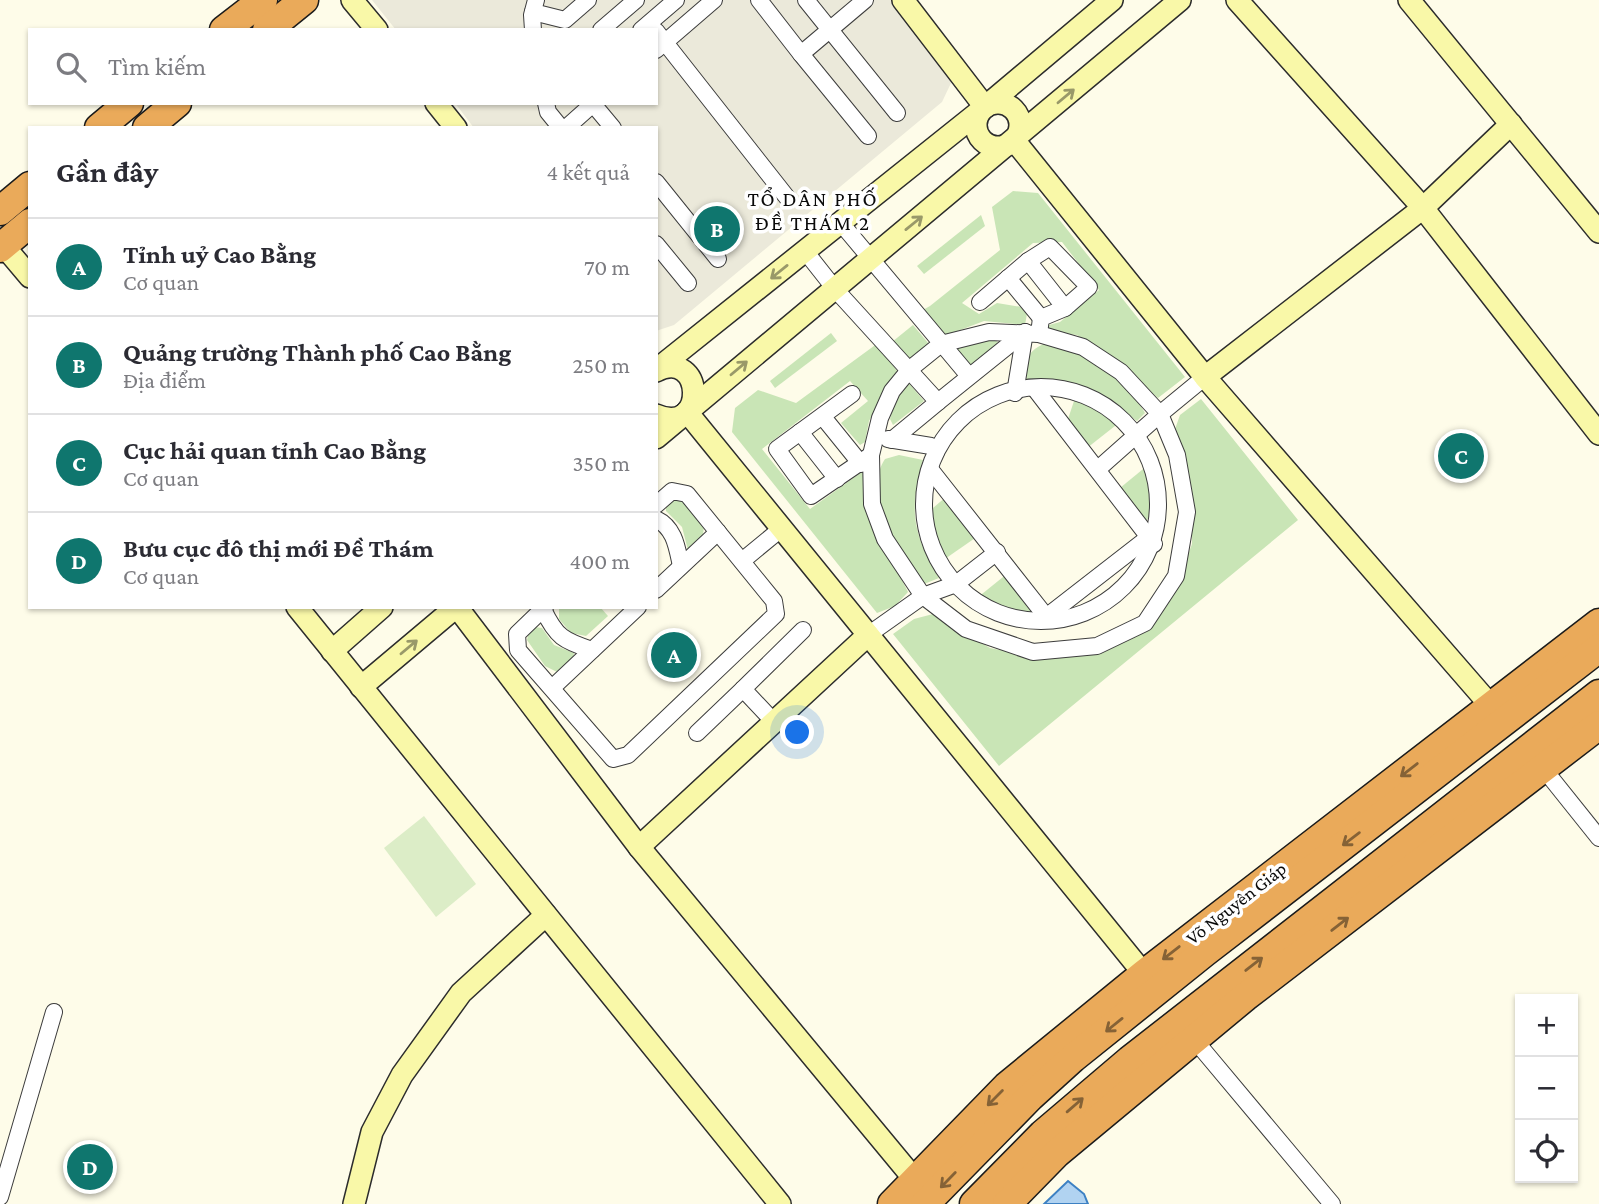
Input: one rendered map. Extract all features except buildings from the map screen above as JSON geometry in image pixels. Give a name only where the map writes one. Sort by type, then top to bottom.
[{"type":"highway","points":[[227,28],[263,0]]},
{"type":"highway","points":[[269,28],[304,0]]},
{"type":"highway","points":[[149,126],[175,105]]},
{"type":"highway","points":[[0,211],[28,188]]},
{"type":"highway","points":[[2,246],[28,225]]},
{"type":"highway","name":"Võ Nguyên Giáp","points":[[1565,704],[1599,623]]},
{"type":"highway","name":"Võ Nguyên Giáp","points":[[883,1203],[920,1192],[1007,1086],[1151,982],[1475,770],[1535,760],[1599,648]]},
{"type":"highway","name":"Võ Nguyên Giáp","points":[[1007,1204],[1057,1153],[1245,997],[1475,770],[1498,714],[1565,704],[1599,695]]},
{"type":"highway","points":[[1498,714],[1535,760]]},
{"type":"highway","name":"Võ Nguyên Giáp","points":[[974,1204],[1043,1134],[1475,770]]},
{"type":"street","points":[[352,0],[375,28]]},
{"type":"street","points":[[533,28],[534,6],[565,19],[588,0]]},
{"type":"street","points":[[658,28],[676,0]]},
{"type":"street","points":[[658,32],[714,0]]},
{"type":"street","points":[[759,0],[868,136]]},
{"type":"street","points":[[806,0],[897,113]]},
{"type":"street","points":[[801,54],[865,0]]},
{"type":"street","points":[[903,0],[985,107]]},
{"type":"street","points":[[658,369],[985,107],[1112,0]]},
{"type":"street","points":[[658,436],[1180,0]]},
{"type":"street","points":[[1237,0],[1423,208],[1599,434]]},
{"type":"street","points":[[1409,0],[1599,232]]},
{"type":"street","points":[[603,28],[635,1],[651,28]]},
{"type":"street","points":[[658,39],[789,200]]},
{"type":"street","points":[[991,103],[1006,103],[1017,113],[1021,127],[1009,145],[994,147],[982,140],[976,126],[985,107],[991,103]]},
{"type":"street","points":[[438,105],[454,126]]},
{"type":"street","points":[[546,105],[548,112],[562,126]]},
{"type":"street","points":[[566,126],[593,105]]},
{"type":"street","points":[[595,105],[610,126]]},
{"type":"street","points":[[1098,469],[1205,377],[1423,208],[1511,124]]},
{"type":"street","points":[[1014,140],[1205,377],[1498,714]]},
{"type":"street","points":[[658,184],[718,259]]},
{"type":"street","points":[[840,222],[970,376]]},
{"type":"street","points":[[2,246],[28,276]]},
{"type":"street","points":[[658,246],[688,284]]},
{"type":"street","points":[[892,440],[970,376],[1065,308],[1089,287],[1050,247],[1028,261],[980,302]]},
{"type":"street","points":[[805,251],[835,289],[938,402]]},
{"type":"street","points":[[1028,261],[1065,308]]},
{"type":"street","points":[[1008,278],[1035,328],[1016,385],[967,415],[934,449],[921,507],[926,540],[943,570],[966,595],[989,610],[1016,618],[1047,618],[1081,613],[1116,594],[1152,541],[1159,495],[1151,462],[1138,433],[1118,411],[1096,399],[1016,385]]},
{"type":"street","points":[[1035,328],[1083,347],[1121,372],[1160,414],[1177,455],[1187,512],[1175,576],[1145,623],[1097,646],[1033,652],[966,629],[923,596],[886,539],[872,503],[866,459],[892,391],[910,369],[941,344],[989,332],[1035,328]]},
{"type":"street","points":[[658,370],[671,367],[679,369],[692,380],[695,397],[687,412],[672,418],[658,415]]},
{"type":"street","points":[[1035,390],[1152,541]]},
{"type":"street","points":[[852,394],[777,449],[811,496],[866,459]]},
{"type":"street","points":[[687,412],[1151,982]]},
{"type":"street","points":[[823,417],[866,459]]},
{"type":"street","points":[[800,432],[837,479]]},
{"type":"street","points":[[875,436],[934,449]]},
{"type":"street","points":[[930,469],[1047,618]]},
{"type":"street","points":[[543,609],[517,634],[518,650],[613,759],[628,755],[776,614],[774,601],[687,494],[672,491],[658,503]]},
{"type":"street","points":[[658,520],[675,537],[681,566]]},
{"type":"street","points":[[742,561],[782,528]]},
{"type":"street","points":[[658,588],[718,532]]},
{"type":"street","points":[[1047,618],[1100,575],[1152,541]]},
{"type":"street","points":[[639,847],[868,635],[923,596],[956,584],[997,552]]},
{"type":"street","points":[[1100,575],[1116,594]]},
{"type":"street","points":[[299,609],[780,1204]]},
{"type":"street","points":[[332,651],[380,609]]},
{"type":"street","points":[[361,687],[454,609]]},
{"type":"street","points":[[458,609],[639,847],[920,1192]]},
{"type":"street","points":[[544,609],[552,629],[567,642],[592,650]]},
{"type":"street","points":[[552,688],[636,609]]},
{"type":"street","points":[[697,733],[803,630]]},
{"type":"street","points":[[743,689],[774,722]]},
{"type":"street","points":[[1535,760],[1599,838]]},
{"type":"street","points":[[354,1204],[372,1132],[402,1075],[461,993],[546,915]]},
{"type":"street","points":[[0,1196],[54,1012]]},
{"type":"street","points":[[1195,1038],[1332,1204]]},
{"type":"green space","points":[[1013,191],[1038,193],[1185,377],[1158,398],[1077,335],[1048,332],[1049,325],[1060,322],[1099,290],[1062,242],[1033,243],[962,303],[979,314],[997,303],[1028,308],[1025,325],[984,321],[942,337],[921,311],[1000,250],[992,207]]},
{"type":"green space","points":[[981,215],[985,226],[924,274],[917,266]]},
{"type":"green space","points":[[913,325],[929,344],[909,361],[892,342]]},
{"type":"green space","points":[[831,333],[837,341],[775,388],[770,381]]},
{"type":"green space","points":[[993,337],[999,344],[971,367],[954,346]]},
{"type":"green space","points":[[1052,341],[1116,379],[1145,413],[1137,421],[1098,394],[1086,389],[1060,382],[1027,382],[1026,366],[1029,355],[1038,347]]},
{"type":"green space","points":[[878,343],[897,371],[869,421],[865,442],[860,445],[841,423],[868,401],[850,381],[762,449],[810,509],[863,471],[869,515],[908,592],[895,606],[877,613],[732,432],[735,408],[758,390],[796,403]]},
{"type":"green space","points":[[907,381],[924,401],[893,425],[890,419],[895,397]]},
{"type":"green space","points":[[1075,398],[1103,406],[1120,422],[1087,448],[1067,422]]},
{"type":"green space","points":[[1201,399],[1298,520],[999,766],[893,634],[914,619],[933,614],[990,648],[1045,659],[1090,652],[1128,640],[1156,620],[1177,584],[1192,544],[1192,515],[1174,432],[1180,415]]},
{"type":"green space","points":[[899,455],[923,460],[916,493],[916,521],[923,547],[939,578],[924,584],[895,541],[881,507],[879,473],[885,459]]},
{"type":"green space","points":[[1148,465],[1153,485],[1153,512],[1146,521],[1120,488]]},
{"type":"green space","points":[[947,496],[978,536],[942,561],[930,537],[926,514]]},
{"type":"green space","points":[[677,499],[686,502],[704,526],[703,535],[688,550],[682,527],[666,511],[666,504]]},
{"type":"green space","points":[[1008,573],[1034,610],[1026,615],[998,609],[977,598]]},
{"type":"green space","points":[[559,609],[602,609],[608,616],[586,636],[571,633],[559,619]]},
{"type":"green space","points":[[535,627],[542,628],[554,645],[574,653],[573,661],[557,672],[545,666],[527,640],[529,631]]},
{"type":"green space","points":[[424,816],[476,884],[436,917],[384,848]]},
{"type":"shaded area","points":[[372,0],[894,0],[943,61],[951,83],[942,102],[674,325],[658,330],[658,126],[472,126],[457,105],[658,105],[658,28],[394,28]]},
{"type":"water","points":[[1068,1181],[1084,1194],[1088,1204],[1044,1204]]},
{"type":"place","name":"Quảng trường Thành phố Cao Bằng","points":[[717,229]]},
{"type":"place","name":"Cục hải quan tỉnh Cao Bằng","points":[[1461,456]]},
{"type":"place","name":"Tỉnh uỷ Cao Bằng","points":[[674,655]]},
{"type":"place","name":"Bưu cục đô thị mới Đề Thám","points":[[90,1167]]},
{"type":"district","name":"TỔ DÂN PHỐ ĐỀ THÁM 2","points":[[813,211]]}]
